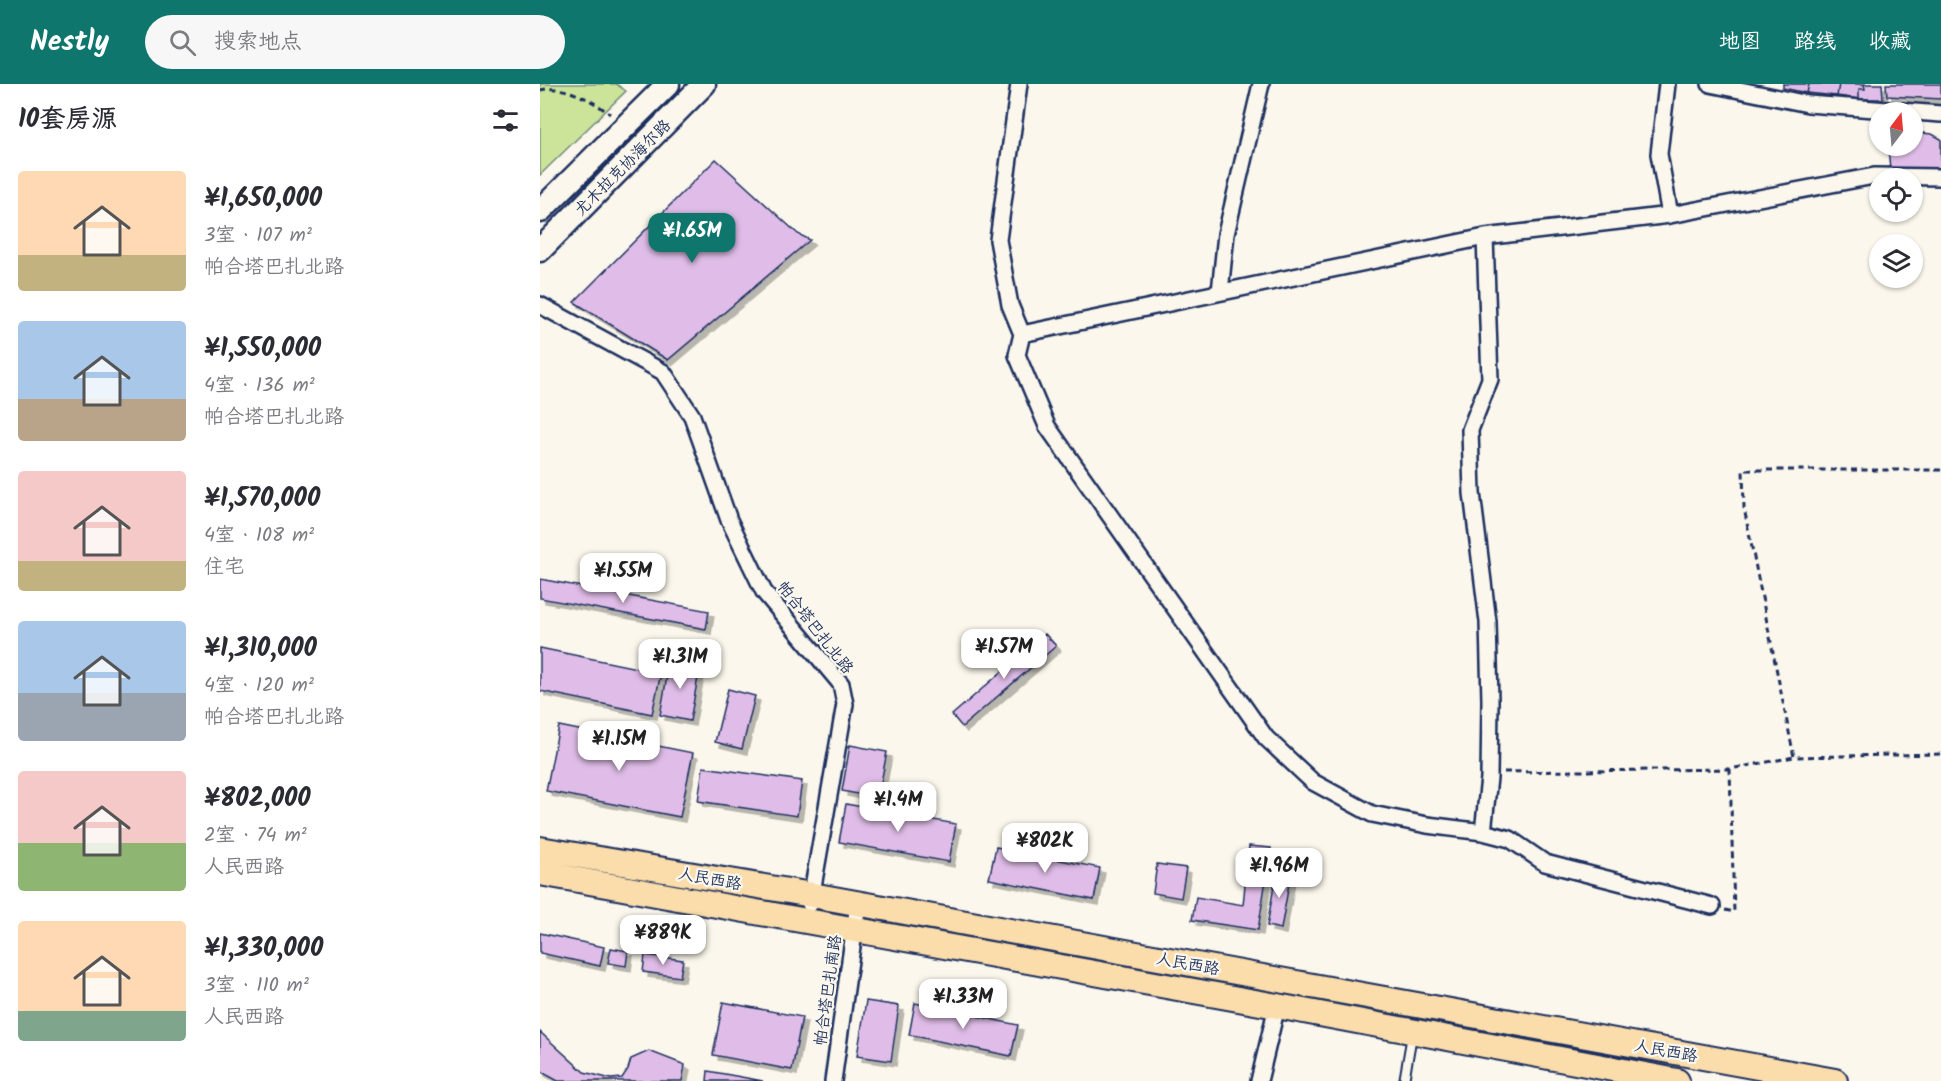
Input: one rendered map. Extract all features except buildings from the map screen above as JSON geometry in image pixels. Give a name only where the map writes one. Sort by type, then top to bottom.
[{"type":"main road","name":"尤木拉克协海尔路","points":[[540,211],[669,84]]},
{"type":"main road","name":"尤木拉克协海尔路","points":[[540,250],[704,84]]},
{"type":"main road","name":"人民西路","points":[[540,849],[858,904],[1755,1074],[1835,1081]]},
{"type":"main road","name":"人民西路","points":[[540,873],[1278,1006],[1677,1081]]},
{"type":"street","points":[[1019,84],[998,240],[1010,305],[1022,334],[1017,355],[1047,426],[1266,738],[1313,782],[1372,814],[1427,825],[1483,832],[1510,839],[1545,863],[1712,906]]},
{"type":"street","points":[[1220,292],[1226,234],[1261,84]]},
{"type":"street","points":[[1667,84],[1659,154],[1670,215]]},
{"type":"street","points":[[1710,84],[1808,104],[1941,114]]},
{"type":"street","points":[[1022,334],[1485,237],[1670,215],[1874,176],[1941,177]]},
{"type":"street","points":[[1483,832],[1489,772],[1491,701],[1488,622],[1472,493],[1470,430],[1490,379],[1485,237]]},
{"type":"street","name":"帕合塔巴扎北路","points":[[540,305],[663,372],[692,416],[729,520],[764,592],[840,684],[845,704],[807,920]]},
{"type":"street","name":"帕合塔巴扎南路","points":[[833,1081],[858,904]]},
{"type":"street","points":[[1258,1081],[1278,1006]]},
{"type":"lane","points":[[1404,1081],[1413,1031]]},
{"type":"path","points":[[540,90],[555,89],[584,95],[626,127]]},
{"type":"path","points":[[1794,757],[1744,508],[1743,470],[1941,470]]},
{"type":"path","points":[[1489,772],[1730,769],[1794,757],[1941,754]]},
{"type":"path","points":[[1712,906],[1734,912],[1730,769]]},
{"type":"green space","points":[[540,84],[616,84],[626,91],[540,175]]}]
